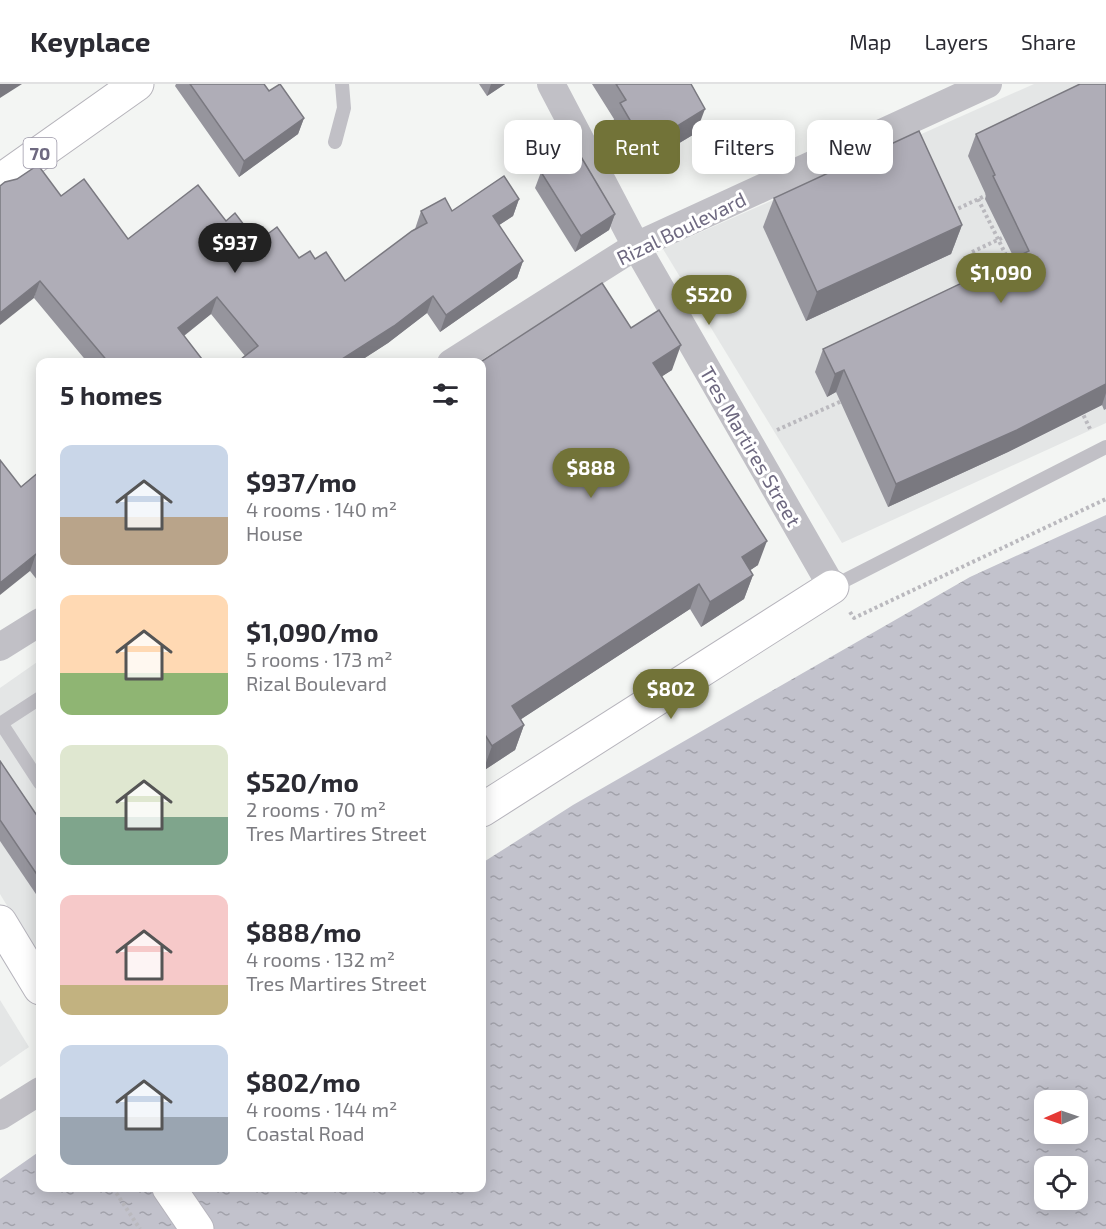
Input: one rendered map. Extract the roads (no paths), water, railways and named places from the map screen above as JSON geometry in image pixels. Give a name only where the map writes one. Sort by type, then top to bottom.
[{"type":"street","name":"70","points":[[0,182],[137,84]]},
{"type":"street","name":"Tres Martires Street","points":[[551,84],[636,246],[832,587]]},
{"type":"street","name":"Rizal Boulevard","points":[[459,358],[636,246],[988,84]]},
{"type":"street","points":[[486,807],[832,587]]},
{"type":"street","points":[[0,647],[36,624]]},
{"type":"street","points":[[0,922],[36,981]]},
{"type":"street","points":[[0,1116],[36,1094]]},
{"type":"street","points":[[172,1192],[196,1229]]},
{"type":"lane","points":[[335,142],[344,108],[342,84]]},
{"type":"lane","points":[[832,587],[1103,449]]},
{"type":"lane","points":[[36,701],[1,723],[36,777]]},
{"type":"water","points":[[1106,515],[1106,1229],[0,1229],[0,1179],[36,1154],[36,1192],[486,1192],[486,860],[573,805],[970,577]]}]
